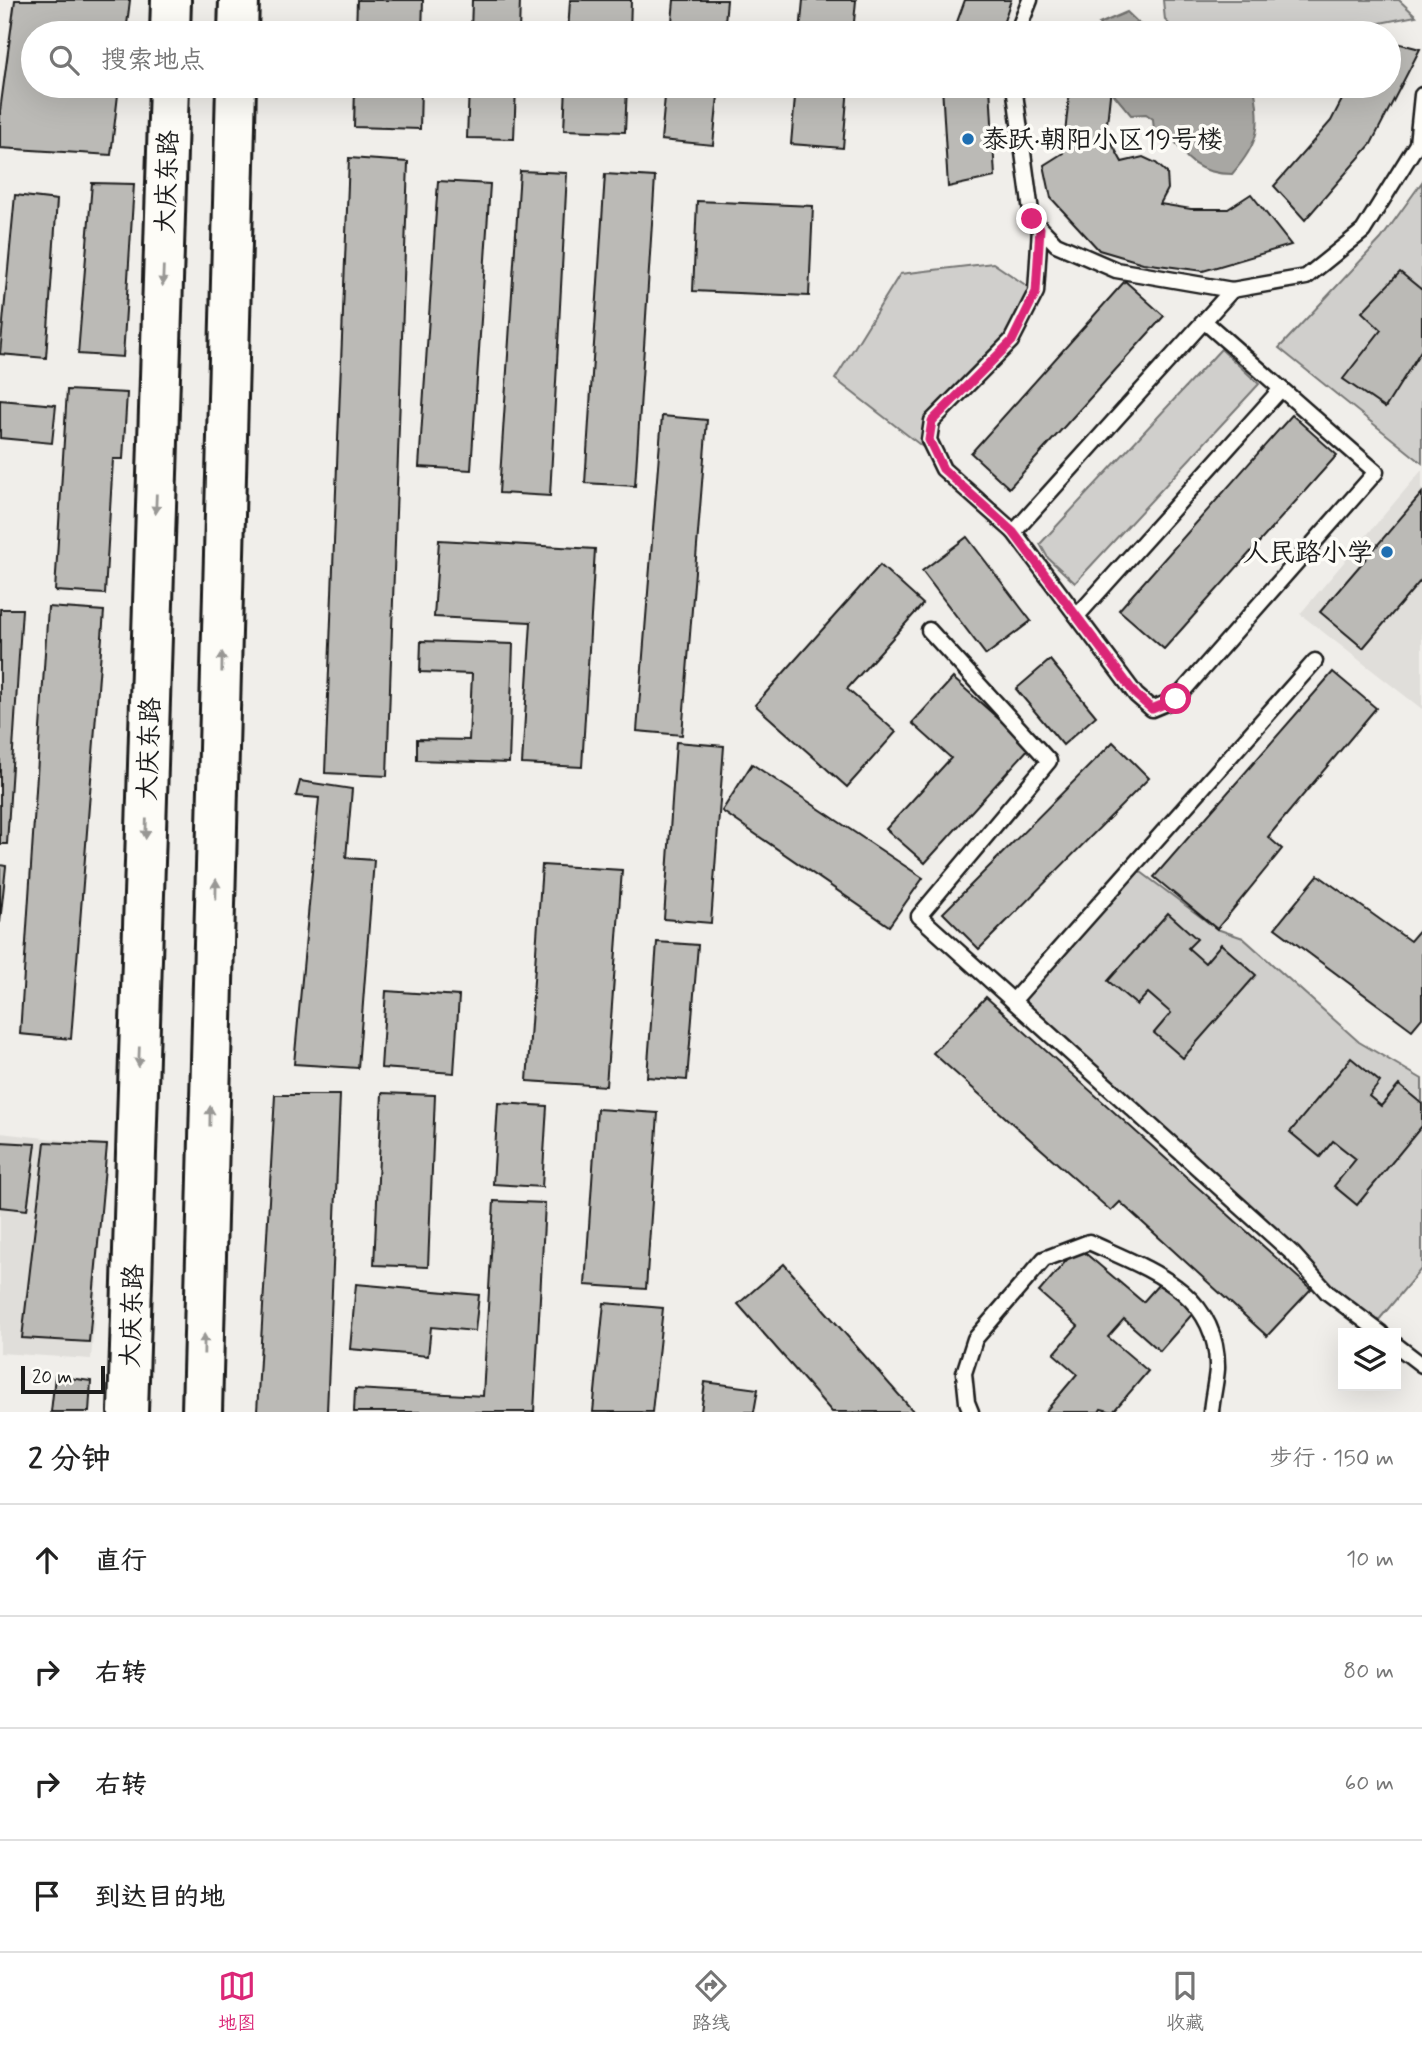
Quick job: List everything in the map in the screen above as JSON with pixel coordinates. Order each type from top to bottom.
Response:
[{"type":"main road","points":[[170,21],[171,0]]},
{"type":"main road","points":[[238,21],[239,0]]},
{"type":"main road","name":"大庆东路","points":[[128,1412],[169,98]]},
{"type":"main road","points":[[202,1412],[236,98]]},
{"type":"lane","points":[[1022,21],[1030,0]]},
{"type":"lane","points":[[1016,98],[1032,219],[1056,244],[1116,270],[1232,290],[1306,277],[1363,232],[1417,144],[1422,95]]},
{"type":"lane","points":[[1040,228],[1036,292],[1012,341],[932,421],[929,440],[943,469],[1013,532],[1136,695],[1152,709],[1176,699],[1376,472],[1204,321]]},
{"type":"lane","points":[[1013,532],[1232,290]]},
{"type":"lane","points":[[1077,616],[1281,389]]},
{"type":"lane","points":[[929,630],[1049,761],[919,916],[1293,1254],[1328,1293],[1374,1328]]},
{"type":"lane","points":[[1013,1001],[1315,661]]},
{"type":"lane","points":[[971,1412],[967,1402],[964,1373],[975,1339],[1044,1259],[1089,1242],[1140,1265],[1186,1292],[1208,1319],[1217,1368],[1211,1412]]},
{"type":"lane","points":[[1401,1349],[1422,1365]]},
{"type":"shaded area","points":[[1163,0],[1399,0],[1416,16],[1390,21],[1165,20]]},
{"type":"shaded area","points":[[1127,12],[1136,21],[1106,21]]},
{"type":"shaded area","points":[[1117,98],[1255,98],[1256,133],[1248,153],[1232,174],[1211,172],[1187,158],[1170,132],[1154,132],[1153,119],[1146,114],[1131,115]]},
{"type":"shaded area","points":[[1422,182],[1422,463],[1279,348],[1381,239]]},
{"type":"shaded area","points":[[993,263],[1036,292],[1011,341],[932,421],[928,451],[835,379],[900,274]]},
{"type":"shaded area","points":[[1221,349],[1259,384],[1075,583],[1048,558],[1040,544]]},
{"type":"shaded area","name":"人民路小学","points":[[1422,470],[1422,709],[1300,614]]},
{"type":"shaded area","points":[[1133,866],[1217,929],[1243,938],[1359,1042],[1422,1079],[1422,1268],[1373,1327],[1013,1001]]},
{"type":"shaded area","points":[[0,1133],[107,1145],[91,1359],[0,1353]]},
{"type":"building","points":[[15,0],[130,0],[127,21],[21,21],[21,98],[118,98],[111,155],[0,148],[0,111]]},
{"type":"building","points":[[357,0],[423,0],[422,21],[356,21]]},
{"type":"building","points":[[472,0],[520,0],[519,21],[471,21]]},
{"type":"building","points":[[570,0],[631,0],[630,21],[569,21]]},
{"type":"building","points":[[674,0],[727,0],[725,21],[672,21]]},
{"type":"building","points":[[803,0],[856,0],[854,21],[801,21]]},
{"type":"building","points":[[965,0],[1011,0],[1004,21],[957,21]]},
{"type":"building","points":[[1401,44],[1420,49],[1401,86]]},
{"type":"building","points":[[355,98],[421,98],[420,129],[354,127]]},
{"type":"building","points":[[469,98],[516,98],[514,139],[467,138]]},
{"type":"building","points":[[565,98],[626,98],[625,132],[564,130]]},
{"type":"building","points":[[665,98],[718,98],[713,145],[661,140]]},
{"type":"building","points":[[795,98],[847,98],[843,148],[791,144]]},
{"type":"building","name":"泰跃·朝阳小区19号楼","points":[[943,98],[991,98],[995,177],[948,187]]},
{"type":"building","points":[[1069,98],[1110,98],[1106,133],[1122,162],[1143,157],[1156,163],[1167,173],[1168,189],[1160,204],[1191,209],[1228,209],[1251,194],[1291,245],[1203,271],[1143,263],[1099,250],[1051,198],[1044,165],[1063,153]]},
{"type":"building","points":[[1343,98],[1395,98],[1371,144],[1305,220],[1274,186],[1331,121]]},
{"type":"building","points":[[349,158],[408,162],[387,776],[325,773]]},
{"type":"building","points":[[520,171],[567,173],[550,496],[499,493]]},
{"type":"building","points":[[605,174],[655,177],[635,486],[585,483]]},
{"type":"building","points":[[438,181],[490,184],[471,470],[419,467]]},
{"type":"building","points":[[92,183],[134,184],[123,357],[78,354]]},
{"type":"building","points":[[15,195],[57,200],[46,358],[0,354]]},
{"type":"building","points":[[697,201],[813,206],[809,296],[693,291]]},
{"type":"building","points":[[1400,272],[1422,290],[1422,349],[1385,408],[1343,379],[1381,330],[1362,312]]},
{"type":"building","points":[[1125,281],[1164,316],[1009,488],[971,453]]},
{"type":"building","points":[[67,390],[127,393],[123,459],[113,459],[105,594],[55,591]]},
{"type":"building","points":[[0,400],[56,405],[52,443],[0,438]]},
{"type":"building","points":[[1292,415],[1337,455],[1164,649],[1119,610]]},
{"type":"building","points":[[662,416],[707,420],[682,735],[637,731]]},
{"type":"building","points":[[1422,493],[1422,579],[1363,648],[1320,612]]},
{"type":"building","points":[[967,537],[1031,621],[986,655],[922,571]]},
{"type":"building","points":[[439,540],[595,549],[582,767],[522,764],[531,622],[434,617]]},
{"type":"building","points":[[880,565],[923,604],[847,689],[896,732],[847,787],[755,705]]},
{"type":"building","points":[[48,607],[104,611],[71,1039],[20,1034]]},
{"type":"building","points":[[0,609],[22,609],[7,844],[0,844]]},
{"type":"building","points":[[421,641],[513,644],[509,763],[417,760],[417,739],[469,740],[472,674],[420,672]]},
{"type":"building","points":[[1050,660],[1096,716],[1063,745],[1016,689]]},
{"type":"building","points":[[1333,672],[1376,708],[1268,837],[1282,849],[1217,929],[1154,877]]},
{"type":"building","points":[[953,678],[1030,747],[925,863],[886,829],[951,758],[912,723]]},
{"type":"building","points":[[676,742],[724,746],[711,923],[664,919]]},
{"type":"building","points":[[1113,742],[1149,778],[979,949],[943,913]]},
{"type":"building","points":[[752,764],[923,878],[889,926],[722,811]]},
{"type":"building","points":[[300,781],[352,789],[346,858],[374,860],[358,1068],[294,1064],[319,798],[296,796]]},
{"type":"building","points":[[0,865],[6,866],[0,923]]},
{"type":"building","points":[[542,865],[622,870],[606,1086],[527,1081]]},
{"type":"building","points":[[1318,875],[1410,941],[1422,927],[1422,1018],[1412,1030],[1275,928]]},
{"type":"building","points":[[1168,913],[1197,939],[1188,948],[1205,963],[1221,944],[1256,975],[1183,1058],[1154,1033],[1171,1013],[1148,993],[1137,1005],[1108,981]]},
{"type":"building","points":[[657,942],[698,945],[687,1080],[647,1077]]},
{"type":"building","points":[[386,991],[459,996],[454,1073],[381,1068]]},
{"type":"building","points":[[986,997],[1311,1289],[1267,1336],[1120,1202],[1111,1211],[933,1053]]},
{"type":"building","points":[[1351,1058],[1380,1082],[1369,1096],[1381,1106],[1399,1085],[1422,1104],[1422,1126],[1357,1205],[1334,1186],[1356,1159],[1333,1141],[1320,1157],[1290,1132]]},
{"type":"building","points":[[382,1093],[435,1095],[428,1267],[374,1265]]},
{"type":"building","points":[[275,1095],[340,1095],[327,1412],[257,1412]]},
{"type":"building","points":[[498,1103],[547,1106],[542,1187],[493,1184]]},
{"type":"building","points":[[597,1109],[658,1113],[646,1289],[585,1285]]},
{"type":"building","points":[[0,1142],[36,1144],[27,1210],[0,1207]]},
{"type":"building","points":[[45,1142],[107,1145],[89,1342],[22,1338]]},
{"type":"building","points":[[494,1201],[545,1203],[534,1412],[354,1412],[355,1389],[483,1396]]},
{"type":"building","points":[[1078,1247],[1143,1302],[1160,1283],[1194,1312],[1160,1351],[1124,1319],[1108,1337],[1148,1371],[1113,1412],[1101,1409],[1099,1412],[1045,1412],[1077,1374],[1054,1354],[1078,1326],[1039,1292]]},
{"type":"building","points":[[784,1264],[914,1412],[832,1412],[738,1304]]},
{"type":"building","points":[[356,1284],[479,1295],[475,1331],[431,1327],[428,1356],[350,1349]]},
{"type":"building","points":[[604,1303],[663,1308],[652,1412],[593,1412]]},
{"type":"building","points":[[55,1376],[91,1381],[89,1412],[51,1412]]},
{"type":"building","points":[[705,1382],[758,1389],[754,1412],[701,1412]]},
{"type":"place","name":"泰跃·朝阳小区19号楼","points":[[968,139]]},
{"type":"place","name":"人民路小学","points":[[1387,552]]},
{"type":"route","points":[[1032,219],[1040,228],[1036,292],[1012,341],[932,421],[929,440],[943,469],[1013,532],[1136,695],[1152,709],[1176,699]]}]
